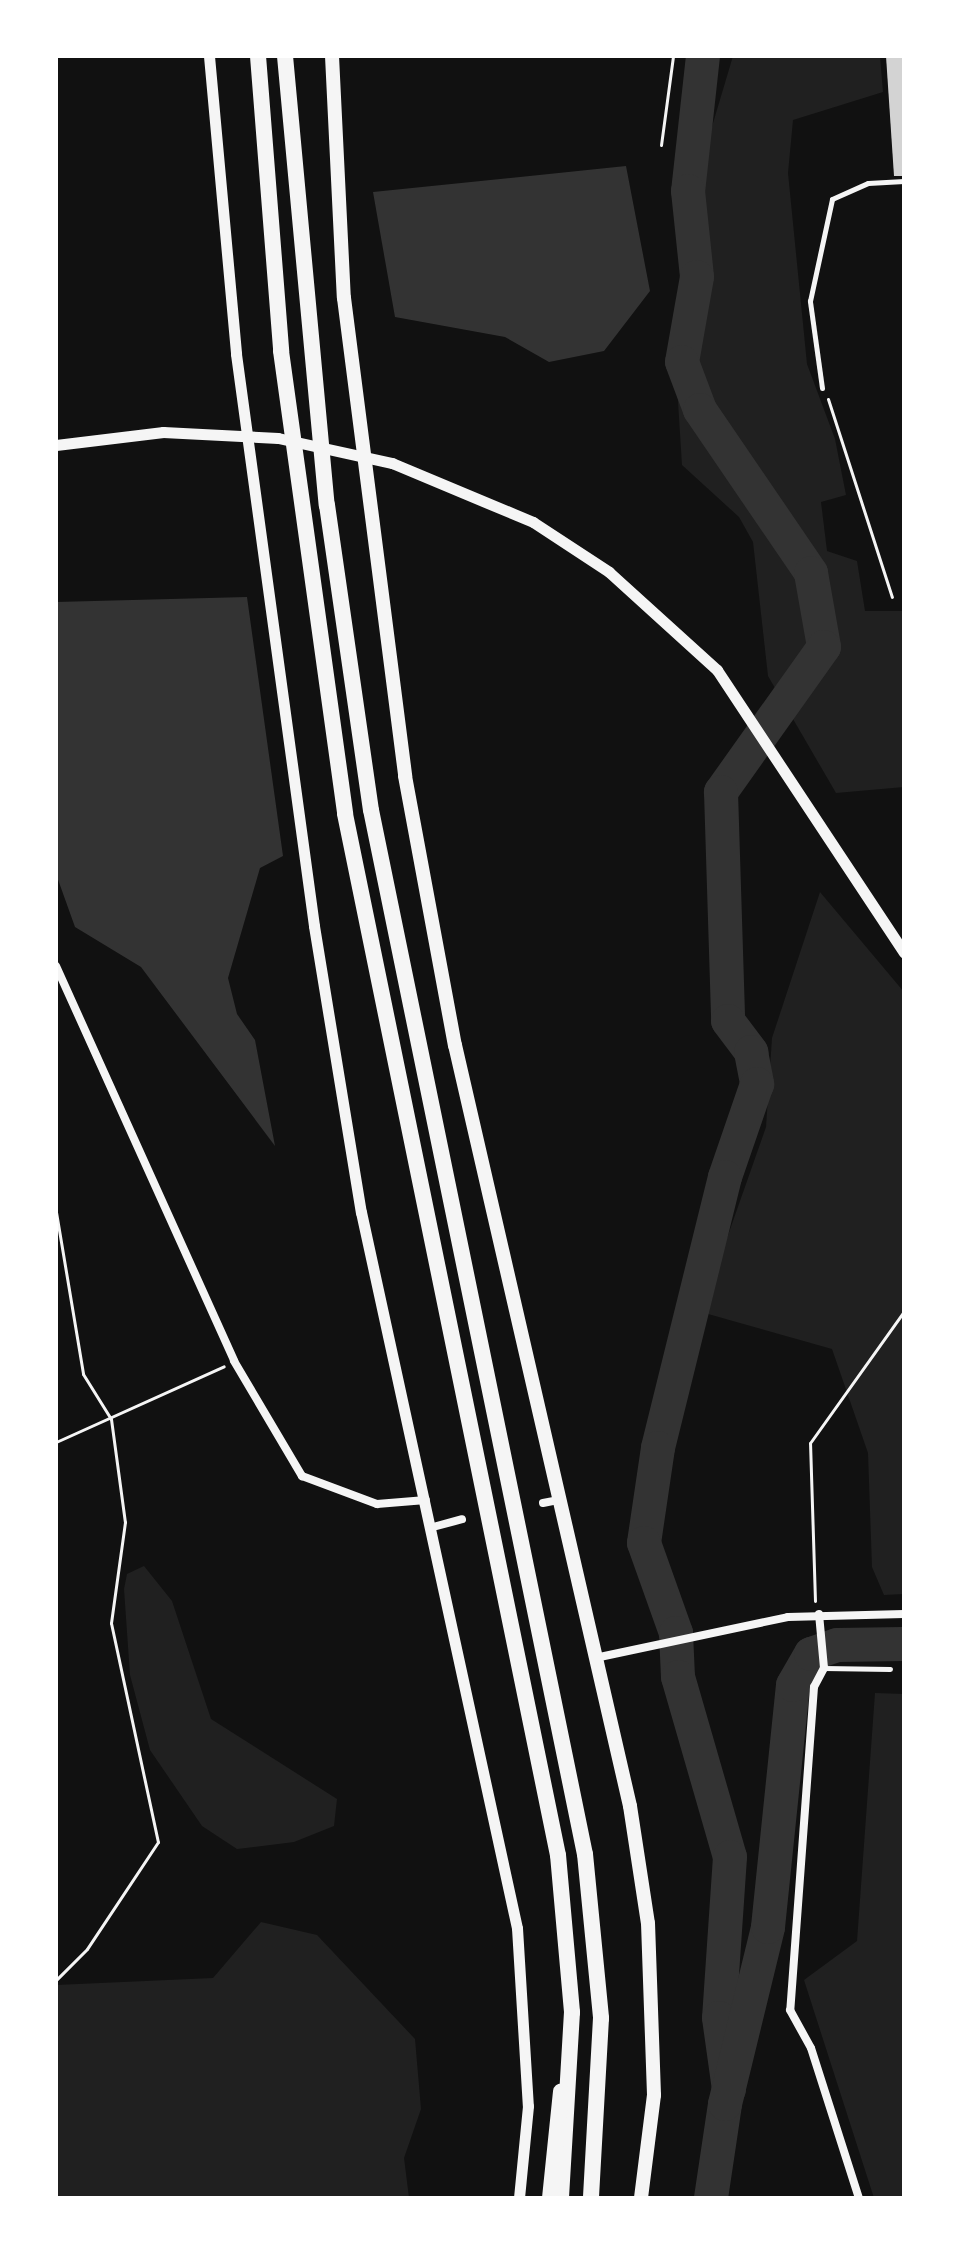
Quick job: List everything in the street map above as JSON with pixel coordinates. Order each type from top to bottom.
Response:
[{"type":"highway","points":[[258,56],[281,351],[345,814],[543,1773],[568,1938],[571,2090],[561,2198]]},
{"type":"highway","points":[[285,56],[323,476],[371,810],[587,1867],[601,2018],[591,2198]]},
{"type":"highway","points":[[550,2198],[568,1938]]},
{"type":"main road","points":[[332,56],[344,298],[405,776],[455,1045],[595,1658],[648,1923],[654,2095],[641,2198]]},
{"type":"street","points":[[209,56],[236,354],[314,926],[361,1212],[433,1527],[517,1928],[528,2106],[519,2198]]},
{"type":"street","points":[[56,445],[163,432],[278,438],[407,468],[533,522],[609,572],[717,670],[904,953]]},
{"type":"street","points":[[56,966],[234,1361],[302,1476],[377,1504],[426,1500]]},
{"type":"street","points":[[543,1503],[558,1500]]},
{"type":"street","points":[[433,1527],[462,1519]]},
{"type":"street","points":[[819,1614],[824,1668],[814,1687],[790,2010],[811,2048],[859,2198]]},
{"type":"street","points":[[595,1658],[819,1614],[904,1614]]},
{"type":"lane","points":[[822,388],[810,301],[832,199],[868,183],[904,181]]},
{"type":"lane","points":[[824,1668],[890,1669]]},
{"type":"path","points":[[661,145],[673,56]]},
{"type":"path","points":[[822,388],[855,465],[892,597]]},
{"type":"path","points":[[56,1212],[83,1374],[111,1419],[125,1522],[111,1623],[158,1842],[87,1949],[56,1980]]},
{"type":"path","points":[[819,1614],[810,1443],[904,1311]]},
{"type":"path","points":[[56,1442],[234,1361]]},
{"type":"shaded area","points":[[733,56],[880,56],[883,92],[793,120],[788,173],[807,364],[835,439],[846,495],[821,502],[827,551],[857,561],[865,611],[904,611],[904,787],[836,793],[768,676],[753,542],[739,517],[682,465],[676,369],[696,288],[694,187]]},
{"type":"shaded area","points":[[626,166],[650,291],[604,351],[549,362],[505,337],[395,317],[373,192]]},
{"type":"shaded area","points":[[247,597],[283,856],[260,868],[228,978],[237,1014],[255,1040],[275,1146],[141,967],[75,927],[56,874],[56,602]]},
{"type":"shaded area","points":[[820,892],[904,992],[904,1594],[884,1595],[872,1567],[868,1453],[832,1349],[701,1312],[766,1127],[772,1038]]},
{"type":"shaded area","points":[[144,1566],[172,1601],[211,1719],[337,1799],[334,1826],[294,1842],[237,1849],[202,1826],[150,1750],[130,1675],[124,1589],[127,1574]]},
{"type":"shaded area","points":[[875,1693],[904,1694],[904,2198],[874,2198],[804,1980],[857,1941]]},
{"type":"shaded area","points":[[261,1922],[317,1935],[415,2039],[421,2109],[404,2158],[409,2198],[56,2198],[56,1985],[213,1978]]},
{"type":"building","points":[[886,56],[904,56],[904,176],[894,176]]},
{"type":"waterway","points":[[703,56],[688,191],[697,277],[682,362],[700,410],[811,573],[824,647],[721,792],[728,1021],[751,1052],[757,1084],[725,1177],[658,1448],[644,1543],[676,1633],[678,1677],[730,1857],[719,2018],[729,2089]]},
{"type":"waterway","points":[[711,2198],[725,2104],[768,1927],[793,1685],[811,1654],[837,1645],[904,1644]]}]
